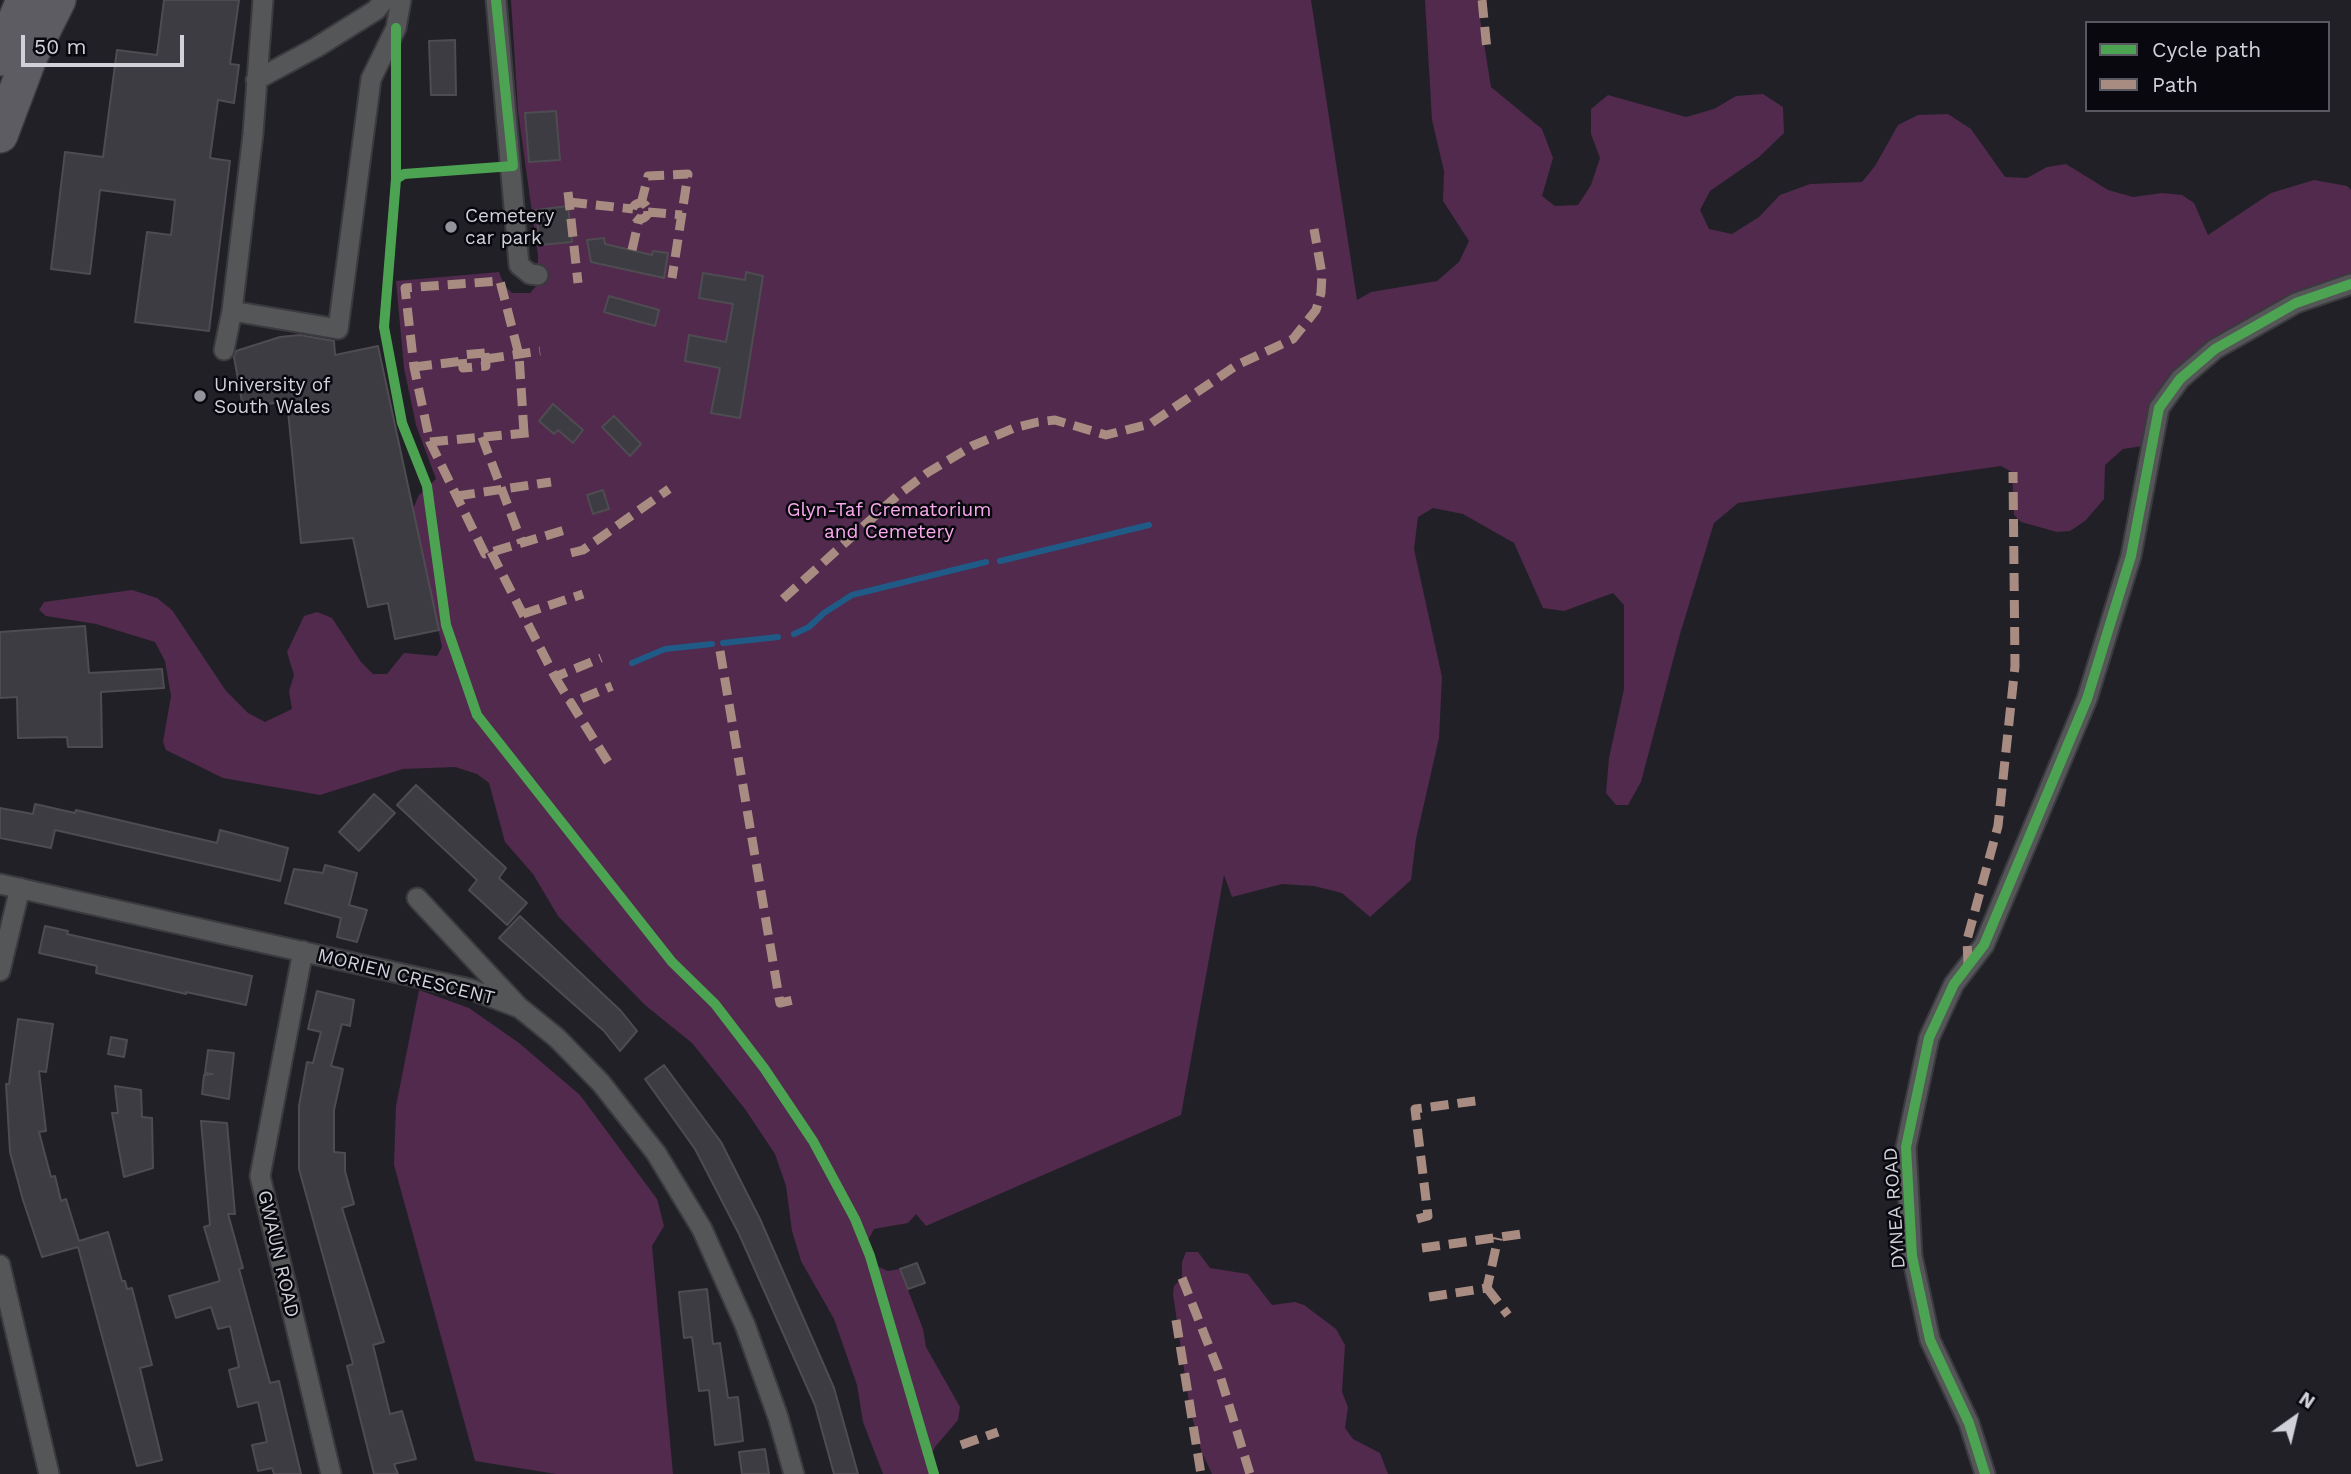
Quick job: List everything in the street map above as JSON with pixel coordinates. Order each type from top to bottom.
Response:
[{"type":"highway","points":[[0,135],[29,58],[58,0]]},
{"type":"highway","points":[[0,58],[22,4]]},
{"type":"street","points":[[224,350],[232,311],[253,134],[262,0]]},
{"type":"street","points":[[256,80],[376,10],[384,0]]},
{"type":"street","points":[[232,311],[338,329],[371,79],[396,28],[401,0]]},
{"type":"street","points":[[496,0],[513,166],[519,265],[530,274],[538,275]]},
{"type":"street","name":"DYNEA ROAD","points":[[1984,1474],[1969,1423],[1930,1340],[1912,1256],[1906,1147],[1929,1038],[1954,984],[1984,945],[2087,699],[2131,556],[2159,408],[2180,379],[2215,349],[2296,303],[2351,284]]},
{"type":"street","name":"MORIEN CRESCENT","points":[[0,884],[470,989],[520,1008],[557,1038],[601,1083],[656,1153],[702,1229],[745,1325],[778,1417],[794,1474]]},
{"type":"street","points":[[0,971],[20,888]]},
{"type":"street","points":[[417,898],[520,1008]]},
{"type":"street","name":"GWAUN ROAD","points":[[303,951],[260,1176],[331,1474]]},
{"type":"street","points":[[0,1265],[49,1474]]},
{"type":"green space","name":"Glyn-Taf Crematorium and Cemetery","points":[[511,0],[1311,0],[1357,300],[1371,292],[1437,281],[1459,262],[1469,241],[1443,201],[1444,171],[1432,120],[1425,0],[1477,0],[1491,87],[1542,129],[1553,158],[1542,196],[1555,206],[1578,205],[1591,185],[1600,158],[1591,134],[1591,109],[1608,95],[1686,117],[1714,109],[1736,96],[1763,94],[1783,107],[1784,133],[1759,157],[1710,191],[1700,210],[1709,229],[1732,234],[1759,217],[1780,195],[1810,184],[1862,182],[1875,166],[1898,125],[1918,115],[1948,114],[1971,129],[2005,177],[2027,178],[2047,167],[2066,164],[2108,190],[2133,197],[2162,193],[2182,195],[2194,203],[2208,235],[2271,193],[2314,180],[2347,186],[2351,190],[2351,284],[2296,303],[2180,379],[2150,445],[2123,449],[2105,465],[2104,499],[2085,521],[2070,531],[2057,532],[2021,522],[2014,515],[2012,472],[2001,466],[1738,503],[1714,523],[1680,634],[1641,782],[1628,805],[1616,805],[1606,793],[1609,758],[1624,689],[1624,605],[1613,593],[1564,611],[1543,608],[1514,543],[1463,514],[1433,508],[1418,517],[1414,549],[1442,677],[1439,738],[1416,839],[1411,880],[1370,917],[1342,893],[1314,886],[1282,884],[1232,897],[1224,875],[1181,1115],[926,1226],[916,1214],[908,1223],[874,1229],[866,1244],[872,1264],[888,1271],[900,1269],[923,1329],[926,1347],[960,1407],[958,1420],[935,1447],[928,1462],[929,1474],[883,1474],[863,1422],[857,1385],[834,1319],[801,1261],[792,1231],[786,1186],[775,1154],[745,1109],[692,1043],[645,1005],[558,916],[533,874],[505,842],[489,783],[477,774],[455,767],[403,769],[320,795],[223,778],[166,750],[163,742],[171,696],[165,661],[155,642],[96,624],[46,616],[39,610],[44,602],[132,590],[157,598],[172,610],[226,691],[248,713],[265,722],[292,709],[289,691],[294,675],[287,652],[304,616],[317,612],[332,618],[361,662],[373,674],[387,674],[404,653],[437,656],[442,647],[413,509],[419,495],[436,479],[416,425],[404,368],[396,281],[499,272],[504,285],[512,293],[530,293],[537,285],[538,256],[518,111]]},
{"type":"green space","points":[[419,990],[469,1008],[519,1043],[580,1095],[657,1199],[664,1226],[652,1246],[673,1474],[556,1474],[475,1461],[394,1165],[396,1106]]},
{"type":"green space","points":[[1186,1252],[1198,1252],[1210,1268],[1248,1274],[1272,1305],[1295,1302],[1304,1305],[1336,1329],[1345,1345],[1342,1392],[1348,1407],[1345,1428],[1353,1439],[1380,1453],[1388,1474],[1212,1474],[1202,1453],[1190,1410],[1173,1294],[1174,1286],[1182,1278],[1182,1262]]},
{"type":"building","points":[[164,0],[239,0],[230,64],[239,65],[234,103],[218,100],[210,158],[230,161],[209,331],[135,322],[147,232],[171,235],[175,200],[100,190],[90,274],[51,269],[65,152],[103,157],[117,50],[157,55]]},
{"type":"building","points":[[455,40],[456,95],[431,95],[429,41]]},
{"type":"building","points":[[556,111],[560,160],[529,162],[525,113]]},
{"type":"building","points":[[568,206],[572,242],[540,245],[536,210]]},
{"type":"building","points":[[604,238],[605,244],[652,255],[653,251],[668,253],[664,278],[591,262],[587,240]]},
{"type":"building","points":[[746,272],[763,276],[740,418],[711,413],[720,368],[685,361],[689,335],[726,342],[733,304],[699,298],[703,273],[745,280]]},
{"type":"building","points":[[609,296],[659,310],[655,326],[604,312]]},
{"type":"building","points":[[300,335],[334,341],[335,355],[378,346],[439,630],[395,639],[388,603],[368,607],[353,538],[301,543],[287,401],[243,408],[234,357],[236,351],[280,337]]},
{"type":"building","points":[[553,404],[583,430],[573,443],[558,430],[554,434],[539,421]]},
{"type":"building","points":[[614,416],[641,444],[630,456],[602,427]]},
{"type":"building","points":[[603,490],[609,509],[593,514],[587,495]]},
{"type":"building","points":[[85,626],[89,673],[162,669],[164,688],[101,692],[102,747],[68,747],[67,737],[18,738],[17,697],[0,698],[0,632]]},
{"type":"building","points":[[416,785],[506,868],[499,878],[527,903],[507,925],[469,890],[477,880],[397,805]]},
{"type":"building","points":[[374,794],[395,813],[359,851],[339,832]]},
{"type":"building","points":[[35,804],[75,813],[76,810],[217,843],[220,830],[288,848],[280,881],[55,830],[51,848],[0,838],[0,808],[33,814]]},
{"type":"building","points":[[325,865],[357,873],[349,905],[367,910],[357,942],[337,937],[341,918],[285,903],[294,869],[323,873]]},
{"type":"building","points":[[520,916],[621,1011],[637,1031],[620,1051],[604,1031],[499,938]]},
{"type":"building","points":[[45,926],[68,931],[67,934],[252,976],[246,1005],[96,973],[97,966],[39,953]]},
{"type":"building","points":[[317,991],[354,1000],[350,1026],[342,1024],[331,1066],[343,1069],[334,1110],[334,1152],[345,1153],[345,1171],[354,1204],[342,1208],[384,1342],[373,1345],[390,1414],[402,1411],[416,1459],[394,1464],[398,1474],[374,1474],[347,1366],[353,1364],[299,1169],[299,1106],[307,1062],[313,1063],[321,1032],[308,1029]]},
{"type":"building","points":[[18,1019],[53,1024],[46,1072],[39,1071],[46,1131],[39,1132],[51,1177],[55,1176],[61,1201],[66,1199],[79,1241],[108,1232],[122,1281],[125,1281],[127,1289],[132,1288],[152,1365],[140,1368],[162,1460],[137,1466],[78,1247],[42,1257],[23,1200],[10,1152],[6,1084],[9,1084]]},
{"type":"building","points":[[111,1037],[127,1040],[124,1057],[108,1054]]},
{"type":"building","points":[[208,1050],[234,1053],[229,1099],[202,1094],[204,1075],[213,1074],[205,1073]]},
{"type":"building","points":[[664,1065],[721,1142],[760,1219],[834,1388],[858,1474],[834,1474],[815,1405],[739,1234],[695,1149],[645,1079]]},
{"type":"building","points":[[115,1086],[141,1090],[142,1117],[152,1118],[153,1168],[124,1177],[112,1113],[118,1113]]},
{"type":"building","points":[[201,1121],[227,1123],[235,1214],[228,1214],[243,1268],[239,1269],[270,1383],[279,1381],[301,1474],[274,1474],[272,1468],[258,1471],[252,1445],[267,1442],[258,1402],[238,1407],[229,1370],[239,1367],[230,1326],[218,1329],[211,1307],[176,1318],[169,1296],[220,1281],[204,1227],[210,1225]]},
{"type":"building","points":[[917,1263],[925,1283],[908,1289],[900,1269]]},
{"type":"building","points":[[707,1289],[713,1344],[720,1343],[728,1398],[738,1397],[743,1441],[715,1445],[709,1390],[699,1391],[692,1337],[684,1338],[679,1292]]},
{"type":"building","points":[[765,1449],[769,1474],[742,1474],[739,1452]]},
{"type":"waterway","points":[[1000,561],[1149,525]]},
{"type":"waterway","points":[[794,634],[809,627],[824,613],[852,595],[986,562]]},
{"type":"waterway","points":[[723,643],[778,637]]},
{"type":"waterway","points":[[632,663],[665,649],[712,644]]},
{"type":"marked path","points":[[1482,0],[1487,50]]},
{"type":"marked path","points":[[641,204],[648,176],[688,174],[672,278]]},
{"type":"marked path","points":[[568,192],[578,283]]},
{"type":"marked path","points":[[569,202],[633,209]]},
{"type":"marked path","points":[[640,203],[648,211],[640,219],[632,211],[640,203]]},
{"type":"marked path","points":[[648,212],[682,215]]},
{"type":"marked path","points":[[632,250],[639,219]]},
{"type":"marked path","points":[[783,599],[898,495],[927,473],[972,446],[1014,428],[1038,422],[1055,420],[1106,435],[1150,424],[1237,365],[1293,339],[1316,310],[1321,293],[1322,274],[1314,229]]},
{"type":"marked path","points":[[524,433],[519,355],[500,281],[405,288],[414,367],[430,442],[485,554],[565,530]]},
{"type":"marked path","points":[[486,359],[540,351]]},
{"type":"marked path","points":[[485,353],[486,366],[463,368],[462,355],[485,353]]},
{"type":"marked path","points":[[414,367],[463,361]]},
{"type":"marked path","points":[[430,442],[537,432]]},
{"type":"marked path","points":[[482,437],[522,543]]},
{"type":"marked path","points":[[1968,964],[1967,940],[1998,826],[2015,666],[2013,472]]},
{"type":"marked path","points":[[457,496],[551,482]]},
{"type":"marked path","points":[[571,553],[583,550],[669,489]]},
{"type":"marked path","points":[[491,552],[555,677],[601,658]]},
{"type":"marked path","points":[[523,614],[583,594]]},
{"type":"marked path","points":[[720,651],[780,1003],[798,999]]},
{"type":"marked path","points":[[555,677],[571,703]]},
{"type":"marked path","points":[[608,762],[571,703],[612,686]]},
{"type":"marked path","points":[[1417,1219],[1428,1216],[1415,1109],[1483,1100]]},
{"type":"marked path","points":[[1422,1248],[1522,1234]]},
{"type":"marked path","points":[[1429,1297],[1487,1288],[1498,1238]]},
{"type":"marked path","points":[[1182,1278],[1218,1369],[1250,1474]]},
{"type":"marked path","points":[[1487,1288],[1508,1315]]},
{"type":"marked path","points":[[1176,1320],[1201,1474]]},
{"type":"marked path","points":[[961,1445],[998,1432]]},
{"type":"cycle path","points":[[496,0],[513,166],[404,174],[396,179],[384,327],[402,423],[427,486],[446,625],[477,715],[672,962],[715,1004],[764,1068],[813,1141],[855,1219],[870,1256],[934,1474]]},
{"type":"cycle path","points":[[396,28],[396,179]]},
{"type":"cycle path","points":[[1985,1474],[1969,1423],[1930,1340],[1912,1256],[1906,1147],[1929,1038],[1954,984],[1984,945],[2087,699],[2131,556],[2159,408],[2180,379],[2215,349],[2296,303],[2351,284]]},
{"type":"place","name":"Cemetery car park","points":[[451,227]]},
{"type":"place","name":"University of South Wales","points":[[200,396]]}]
